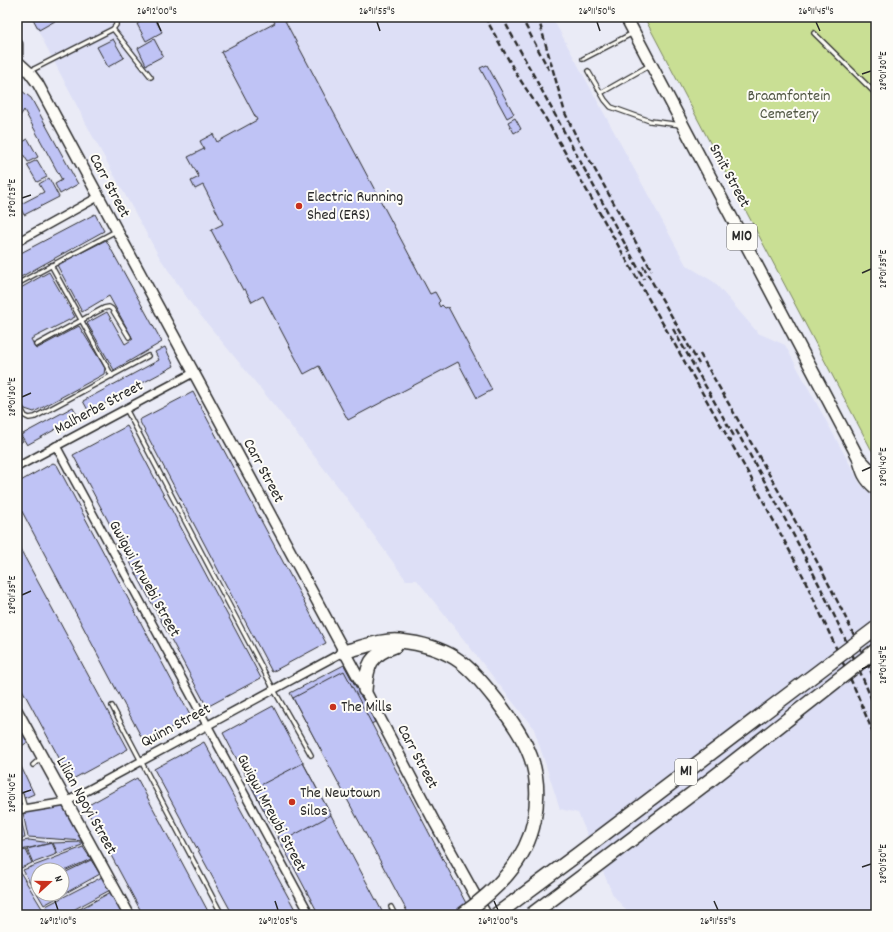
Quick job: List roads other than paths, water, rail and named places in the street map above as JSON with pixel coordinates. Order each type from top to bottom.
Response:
[{"type":"highway","name":"M1","points":[[496,915],[876,628]]},
{"type":"highway","points":[[343,652],[398,640],[432,648],[454,658],[474,674],[490,692],[515,726],[530,752],[534,768],[537,796],[532,832],[527,845],[508,875],[490,893],[462,915]]},
{"type":"highway","points":[[365,690],[366,674],[373,658],[382,650],[406,642]]},
{"type":"highway","name":"M1","points":[[531,915],[709,781],[876,650]]},
{"type":"main road","name":"Smit Street","points":[[626,17],[858,458],[863,475],[867,482],[876,490]]},
{"type":"main road","name":"Smit Street","points":[[858,458],[876,476]]},
{"type":"street","name":"Carr Street","points":[[17,44],[17,62],[29,72],[38,84],[95,199],[116,230],[484,912]]},
{"type":"street","points":[[17,242],[95,199]]},
{"type":"street","name":"Malherbe Street","points":[[17,467],[193,373]]},
{"type":"street","name":"Gwigwi Mrwebi Street","points":[[56,446],[208,725]]},
{"type":"street","name":"Quinn Street","points":[[17,810],[66,802],[343,652]]},
{"type":"street","name":"Lilian Ngoyi Street","points":[[17,711],[129,915]]},
{"type":"street","name":"Gwigwi Mrewbi Street","points":[[208,725],[310,915]]},
{"type":"street","points":[[471,915],[484,912]]},
{"type":"lane","points":[[29,72],[113,29],[116,26],[116,20],[114,17]]},
{"type":"lane","points":[[113,29],[151,77]]},
{"type":"lane","points":[[583,58],[634,33]]},
{"type":"lane","points":[[814,33],[876,94]]},
{"type":"lane","points":[[601,93],[652,65]]},
{"type":"lane","points":[[588,71],[611,107],[650,121],[684,126]]},
{"type":"lane","points":[[17,284],[116,230]]},
{"type":"lane","points":[[51,265],[112,376]]},
{"type":"lane","points":[[36,345],[104,308],[112,309],[128,337]]},
{"type":"lane","points":[[17,402],[25,416],[29,418],[35,417],[148,356]]},
{"type":"lane","points":[[126,409],[274,690],[311,755]]},
{"type":"lane","points":[[112,706],[222,915]]},
{"type":"lane","points":[[33,765],[42,758]]},
{"type":"lane","points":[[21,795],[25,809]]},
{"type":"lane","points":[[391,907],[396,915]]},
{"type":"railway","points":[[485,17],[517,75],[546,119],[751,478],[803,576],[855,689],[876,740]]},
{"type":"railway","points":[[502,17],[644,279]]},
{"type":"railway","points":[[521,17],[549,70]]},
{"type":"railway","points":[[538,17],[565,113],[576,136],[652,271]]},
{"type":"railway","points":[[643,266],[699,364]]},
{"type":"railway","points":[[673,329],[735,438]]},
{"type":"railway","points":[[700,354],[815,557],[857,641],[876,683]]},
{"type":"railway","points":[[736,430],[774,498],[828,603],[876,710]]},
{"type":"place","name":"Electric Running Shed (ERS)","points":[[299,206]]},
{"type":"place","name":"The Mills","points":[[333,707]]},
{"type":"place","name":"The Newtown Silos","points":[[292,802]]},
{"type":"park label","name":"Braamfontein Cemetery","points":[[789,105]]}]
